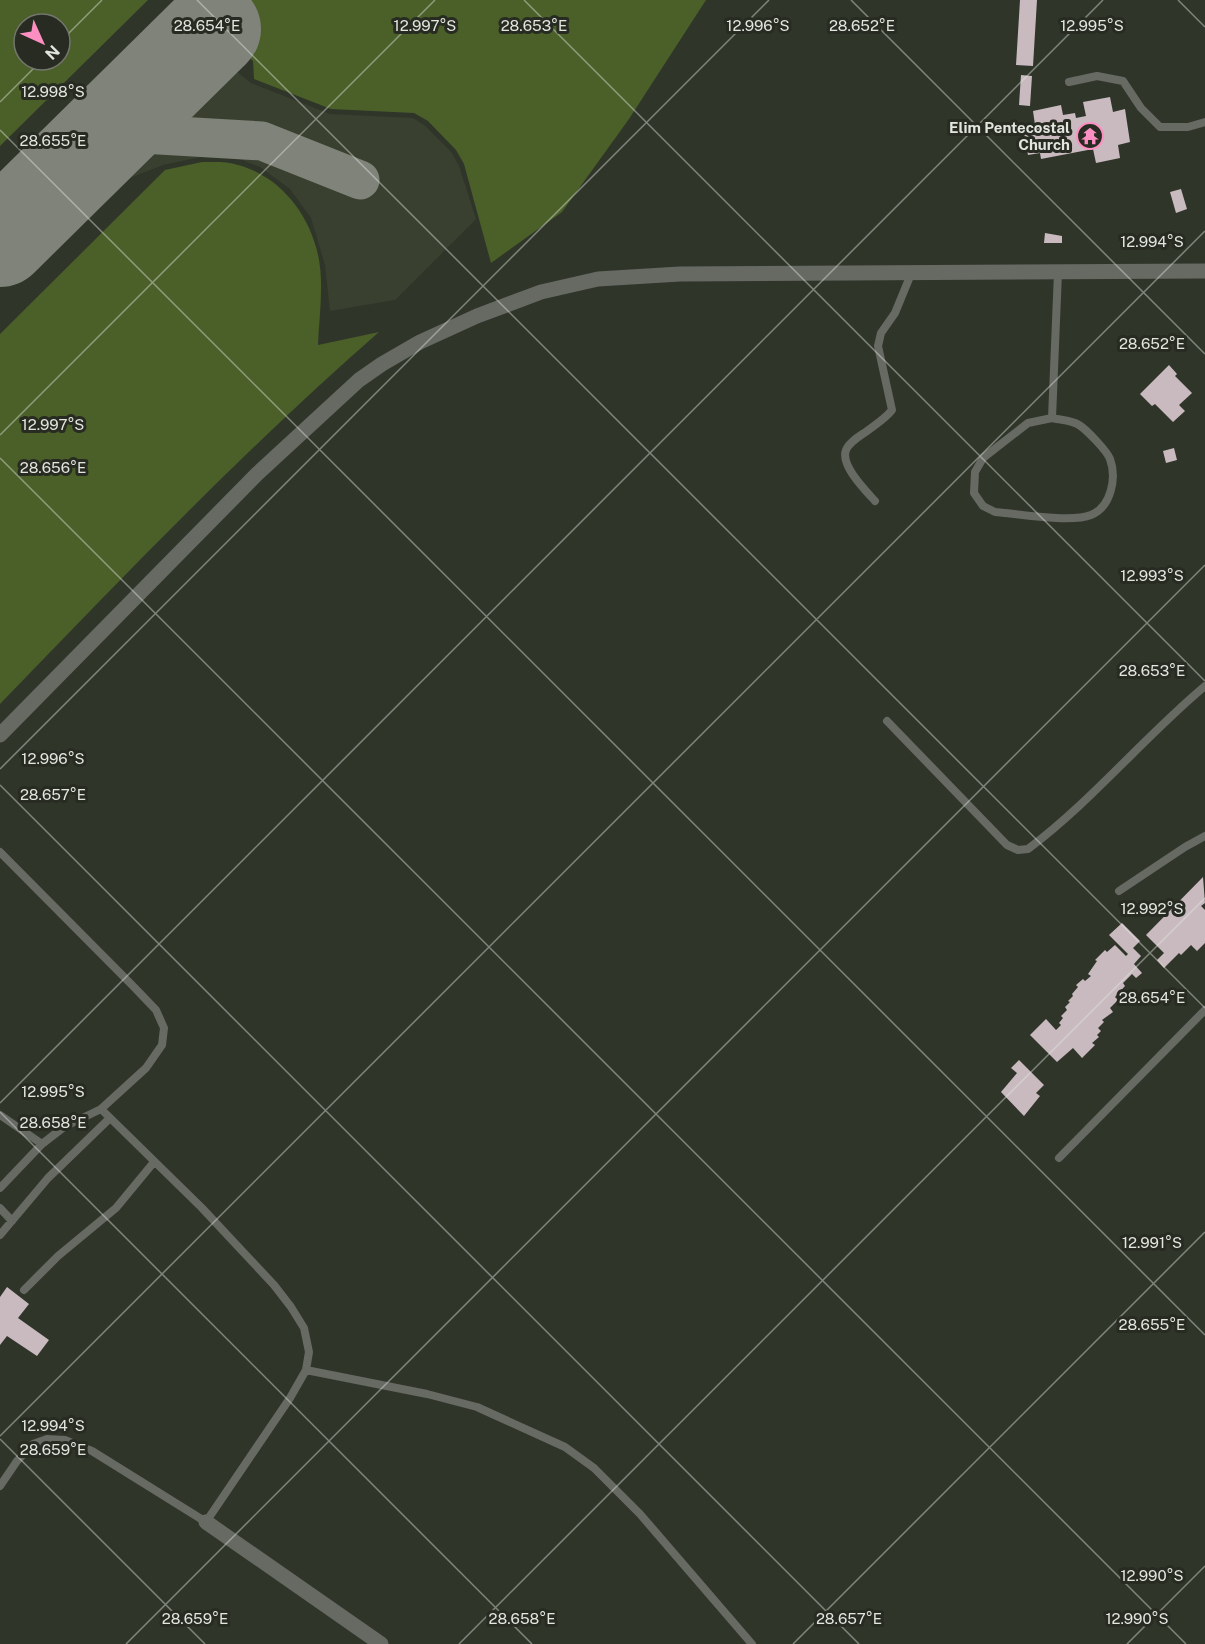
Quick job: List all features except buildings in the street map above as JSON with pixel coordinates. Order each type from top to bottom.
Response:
[{"type":"street","points":[[0,735],[257,474],[359,380],[420,342],[477,316],[541,292],[598,279],[680,274],[1205,271]]},
{"type":"street","points":[[206,1522],[381,1644]]},
{"type":"lane","points":[[1069,82],[1097,76],[1122,81],[1141,108],[1160,128],[1188,127],[1205,122]]},
{"type":"lane","points":[[1053,418],[1058,272]]},
{"type":"lane","points":[[875,501],[848,467],[845,459],[846,449],[855,439],[886,417],[892,410],[878,346],[881,333],[899,305],[911,274]]},
{"type":"lane","points":[[1053,418],[1078,424],[1110,459],[1112,477],[1110,498],[1101,509],[1093,514],[1078,518],[995,512],[984,506],[974,493],[975,472],[983,458],[1028,423],[1053,418]]},
{"type":"lane","points":[[887,721],[1007,845],[1018,850],[1028,849],[1096,791],[1205,686]]},
{"type":"lane","points":[[1119,891],[1205,836]]},
{"type":"lane","points":[[0,852],[132,985],[156,1011],[164,1028],[162,1045],[146,1068],[101,1109],[64,1127],[42,1144],[0,1188]]},
{"type":"lane","points":[[1059,1158],[1205,1010]]},
{"type":"lane","points":[[0,1486],[17,1461],[33,1444],[47,1439],[65,1440],[92,1451],[206,1522],[290,1398],[306,1370],[309,1352],[304,1328],[274,1285],[202,1208],[101,1109]]},
{"type":"lane","points":[[0,1115],[42,1144]]},
{"type":"lane","points":[[0,1235],[48,1178],[109,1119]]},
{"type":"lane","points":[[24,1290],[58,1256],[116,1208],[154,1162]]},
{"type":"lane","points":[[0,1208],[12,1221]]},
{"type":"lane","points":[[306,1370],[428,1394],[477,1407],[565,1447],[594,1468],[640,1514],[752,1644]]},
{"type":"shaded area","points":[[237,72],[251,83],[330,114],[413,118],[424,125],[452,153],[459,166],[476,219],[395,300],[330,311],[325,265],[311,218],[290,189],[260,167],[240,159],[201,157],[163,165],[130,178]]},
{"type":"green space","points":[[0,0],[148,0],[0,146]]},
{"type":"green space","points":[[191,0],[706,0],[629,119],[562,212],[491,263],[464,164],[456,150],[428,121],[414,113],[331,109],[254,79],[253,61]]},
{"type":"green space","points":[[202,162],[229,163],[255,171],[283,191],[304,218],[312,234],[320,267],[318,345],[379,332],[329,376],[233,468],[0,704],[0,334],[165,170]]},
{"type":"taxiway","points":[[108,132],[262,141],[360,180]]},
{"type":"runway","points":[[0,239],[213,29]]},
{"type":"place","name":"Elim Pentecostal Church","points":[[1090,136]]}]
